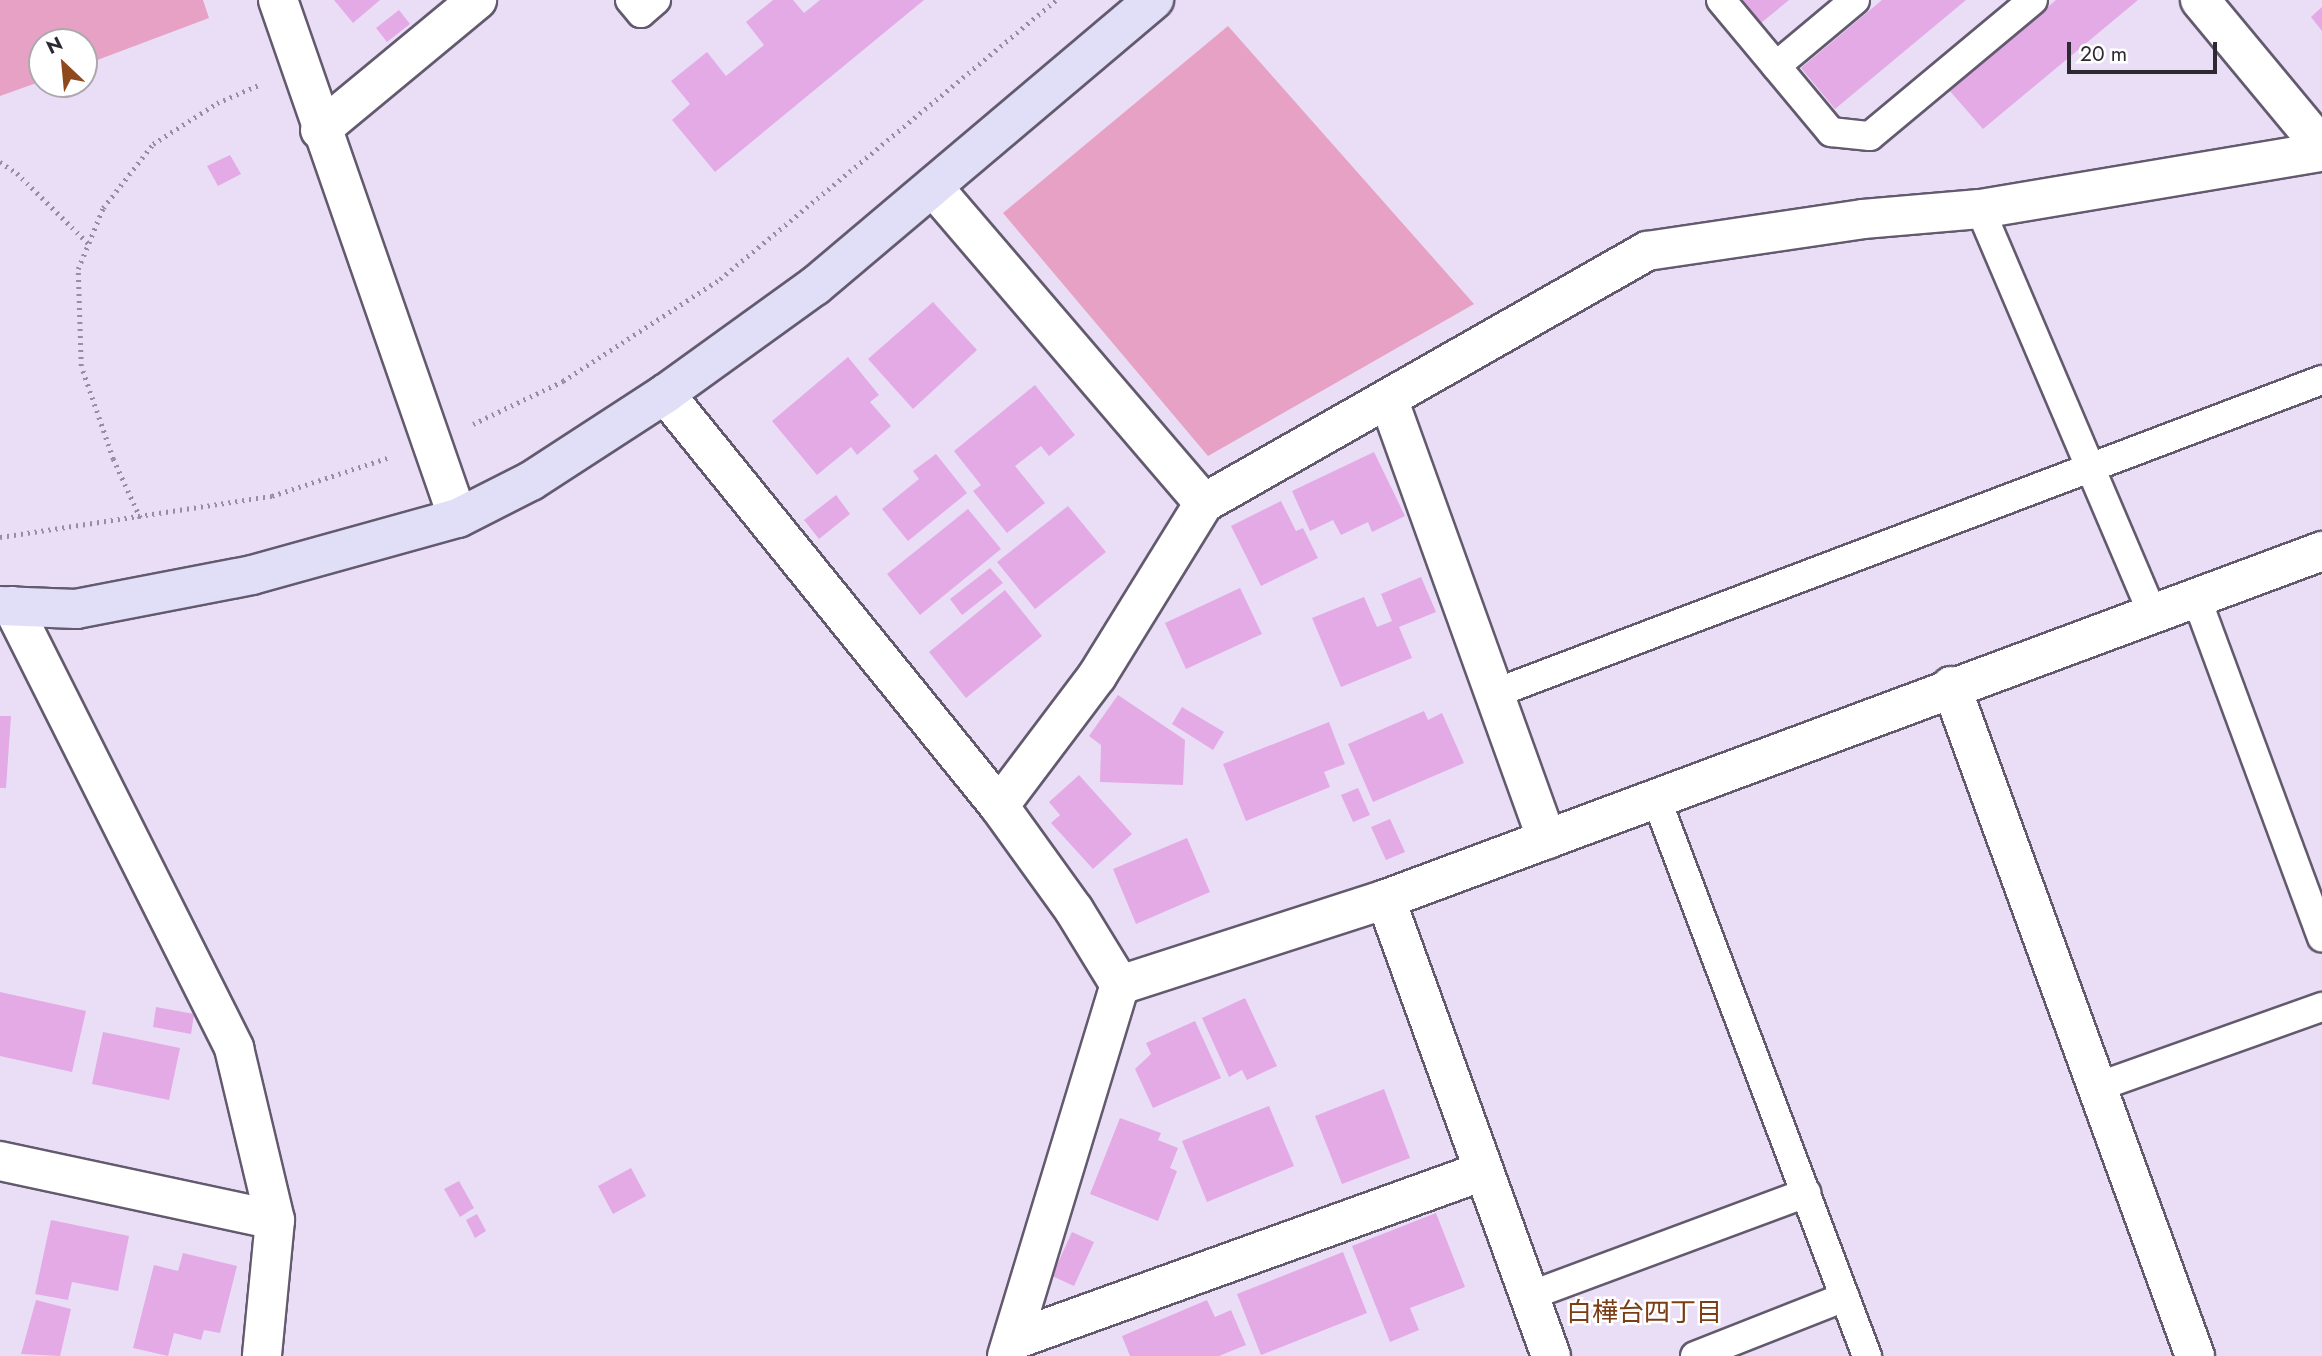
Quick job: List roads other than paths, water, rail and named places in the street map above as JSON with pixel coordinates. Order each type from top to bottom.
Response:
[{"type":"street","points":[[278,0],[320,130],[458,518]]},
{"type":"street","points":[[320,130],[477,0]]},
{"type":"street","points":[[262,1356],[275,1220],[234,1048],[6,606],[76,609],[253,575],[458,518],[531,481],[666,394],[815,286],[1154,0]]},
{"type":"street","points":[[999,806],[1097,676],[1204,503],[1389,401],[1647,251],[1863,219],[1980,209],[2322,150],[2200,0]]},
{"type":"street","points":[[933,187],[1204,503]]},
{"type":"street","points":[[666,394],[999,806],[1074,910],[1120,985],[1011,1348]]},
{"type":"street","points":[[1389,401],[1547,839]]},
{"type":"street","points":[[1120,985],[1386,899],[1951,686],[2322,551]]},
{"type":"street","points":[[1951,686],[2195,1356]]},
{"type":"street","points":[[1386,899],[1551,1356]]},
{"type":"street","points":[[0,1161],[275,1220]]},
{"type":"street","points":[[1011,1348],[1483,1171]]},
{"type":"lane","points":[[630,0],[641,13],[656,0]]},
{"type":"lane","points":[[1721,0],[1831,132],[1870,136],[2033,0]]},
{"type":"lane","points":[[1776,66],[1855,0]]},
{"type":"lane","points":[[1980,209],[2152,613]]},
{"type":"lane","points":[[1493,694],[2091,471],[2322,380]]},
{"type":"lane","points":[[2196,597],[2322,937]]},
{"type":"lane","points":[[1656,798],[1867,1356]]},
{"type":"lane","points":[[2097,1087],[2322,1007]]},
{"type":"lane","points":[[1529,1296],[1806,1194]]},
{"type":"lane","points":[[1695,1356],[1845,1297]]},
{"type":"district","name":"白樺台四丁目","points":[[1644,1313]]}]
